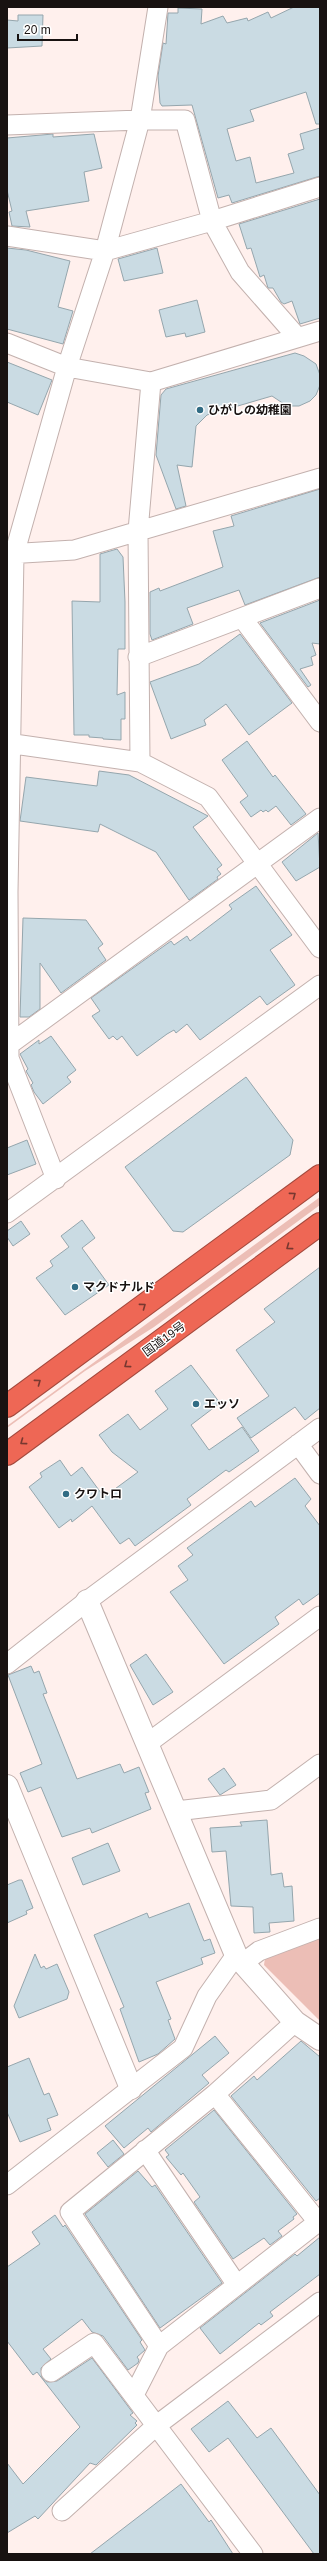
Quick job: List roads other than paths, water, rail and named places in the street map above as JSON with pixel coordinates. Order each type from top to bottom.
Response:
[{"type":"highway","points":[[7,1406],[320,1176]]},
{"type":"highway","name":"国道19号","points":[[7,1454],[320,1224]]},
{"type":"street","points":[[56,1179],[9,1058],[7,892],[10,554],[67,366],[105,251],[140,120],[158,7]]},
{"type":"street","points":[[7,125],[140,120],[185,120],[212,221],[240,272],[297,337]]},
{"type":"street","points":[[7,236],[105,251],[212,221],[320,187]]},
{"type":"street","points":[[7,342],[67,366],[151,382],[320,331]]},
{"type":"street","points":[[140,762],[138,532],[151,382]]},
{"type":"street","points":[[10,554],[74,550],[320,478]]},
{"type":"street","points":[[138,657],[243,619],[320,588]]},
{"type":"street","points":[[243,619],[320,722]]},
{"type":"street","points":[[9,743],[140,762],[208,797],[320,948]]},
{"type":"street","points":[[10,1044],[320,818]]},
{"type":"street","points":[[7,1213],[56,1179],[320,985]]},
{"type":"street","points":[[7,1664],[87,1601],[320,1428]]},
{"type":"street","points":[[298,1444],[320,1474]]},
{"type":"street","points":[[87,1601],[240,1959],[295,2022],[320,2039]]},
{"type":"street","points":[[148,1743],[320,1616]]},
{"type":"street","points":[[176,1811],[271,1800],[320,1764]]},
{"type":"street","points":[[7,1786],[130,2088]]},
{"type":"street","points":[[8,2182],[183,2048],[207,1996],[240,1959],[320,1928]]},
{"type":"street","points":[[160,2346],[70,2212],[215,2094],[295,2022]]},
{"type":"street","points":[[134,2395],[160,2346],[318,2222],[215,2094]]},
{"type":"street","points":[[145,2150],[237,2285]]},
{"type":"street","points":[[62,2512],[157,2425],[320,2302]]},
{"type":"street","points":[[51,2372],[94,2343],[253,2554]]},
{"type":"place","name":"ひがしの幼稚園","points":[[200,410]]},
{"type":"place","name":"マクドナルド","points":[[75,1287]]},
{"type":"place","name":"エッソ","points":[[196,1404]]},
{"type":"place","name":"クワトロ","points":[[66,1494]]}]
